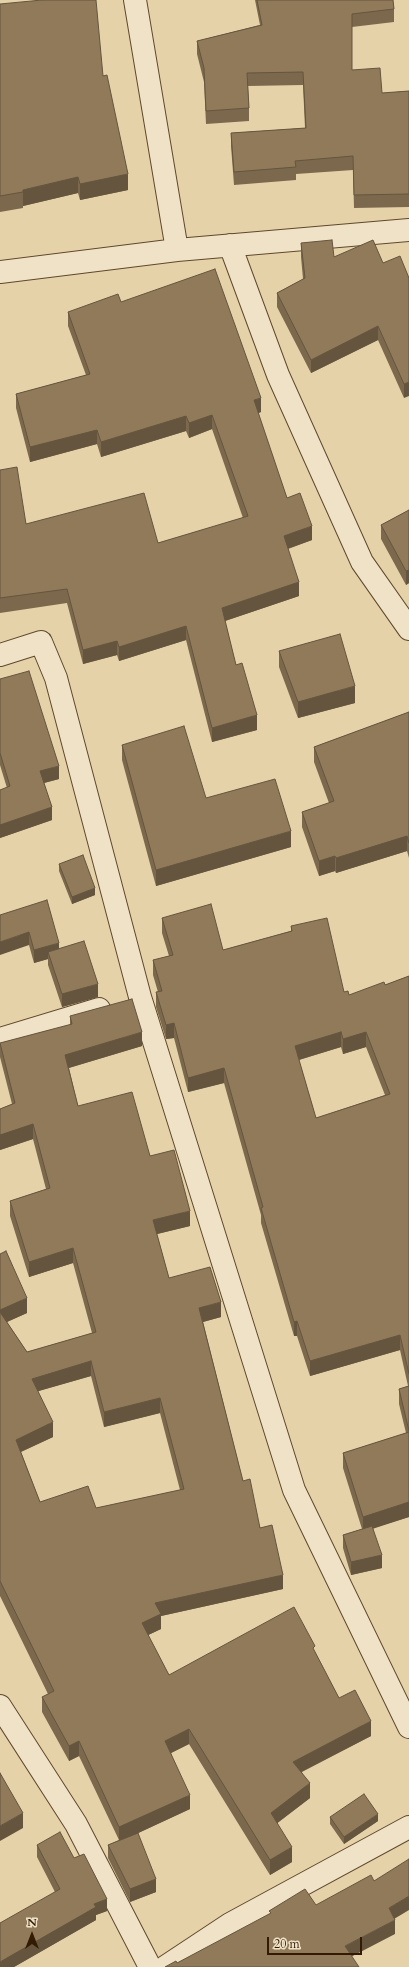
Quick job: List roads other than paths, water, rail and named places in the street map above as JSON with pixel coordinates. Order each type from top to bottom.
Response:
[{"type":"street","points":[[135,0],[176,250]]},
{"type":"street","points":[[0,272],[176,250],[409,230]]},
{"type":"street","points":[[230,245],[278,375],[362,562],[409,629]]},
{"type":"street","points":[[0,655],[41,642],[56,678],[140,997],[294,1490],[409,1727]]},
{"type":"street","points":[[0,1039],[140,997]]},
{"type":"street","points":[[0,1706],[76,1824],[150,1967]]},
{"type":"street","points":[[165,1967],[230,1924],[409,1827]]}]
